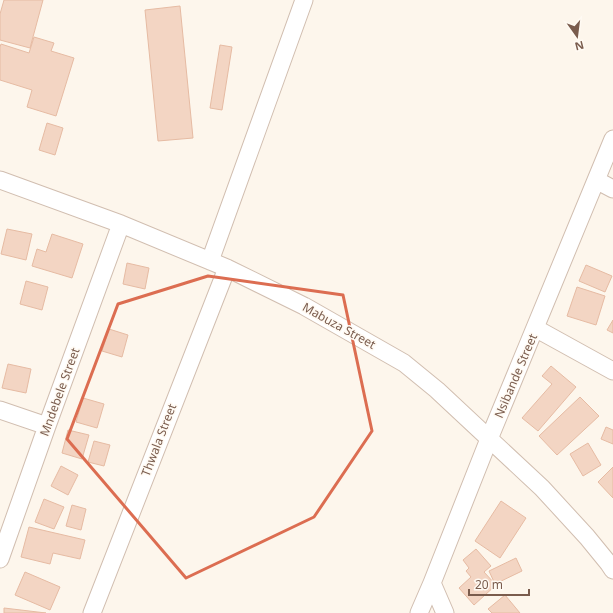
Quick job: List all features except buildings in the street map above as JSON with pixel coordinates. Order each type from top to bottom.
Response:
[{"type":"street","points":[[210,261],[304,0]]},
{"type":"street","name":"Nsibande Street","points":[[419,613],[613,139]]},
{"type":"street","name":"Mabuza Street","points":[[0,180],[121,224],[227,268],[304,306],[404,363],[437,390],[542,488],[587,537],[613,570]]},
{"type":"street","points":[[596,180],[613,189]]},
{"type":"street","name":"Mndebele Street","points":[[0,559],[121,224]]},
{"type":"street","name":"Thwala Street","points":[[92,613],[227,268]]},
{"type":"street","points":[[535,328],[613,371]]},
{"type":"street","points":[[0,410],[47,426]]},
{"type":"street","points":[[432,583],[446,613]]},
{"type":"highlighted area","points":[[208,276],[343,295],[372,431],[314,517],[186,578],[67,439],[118,304]]}]
